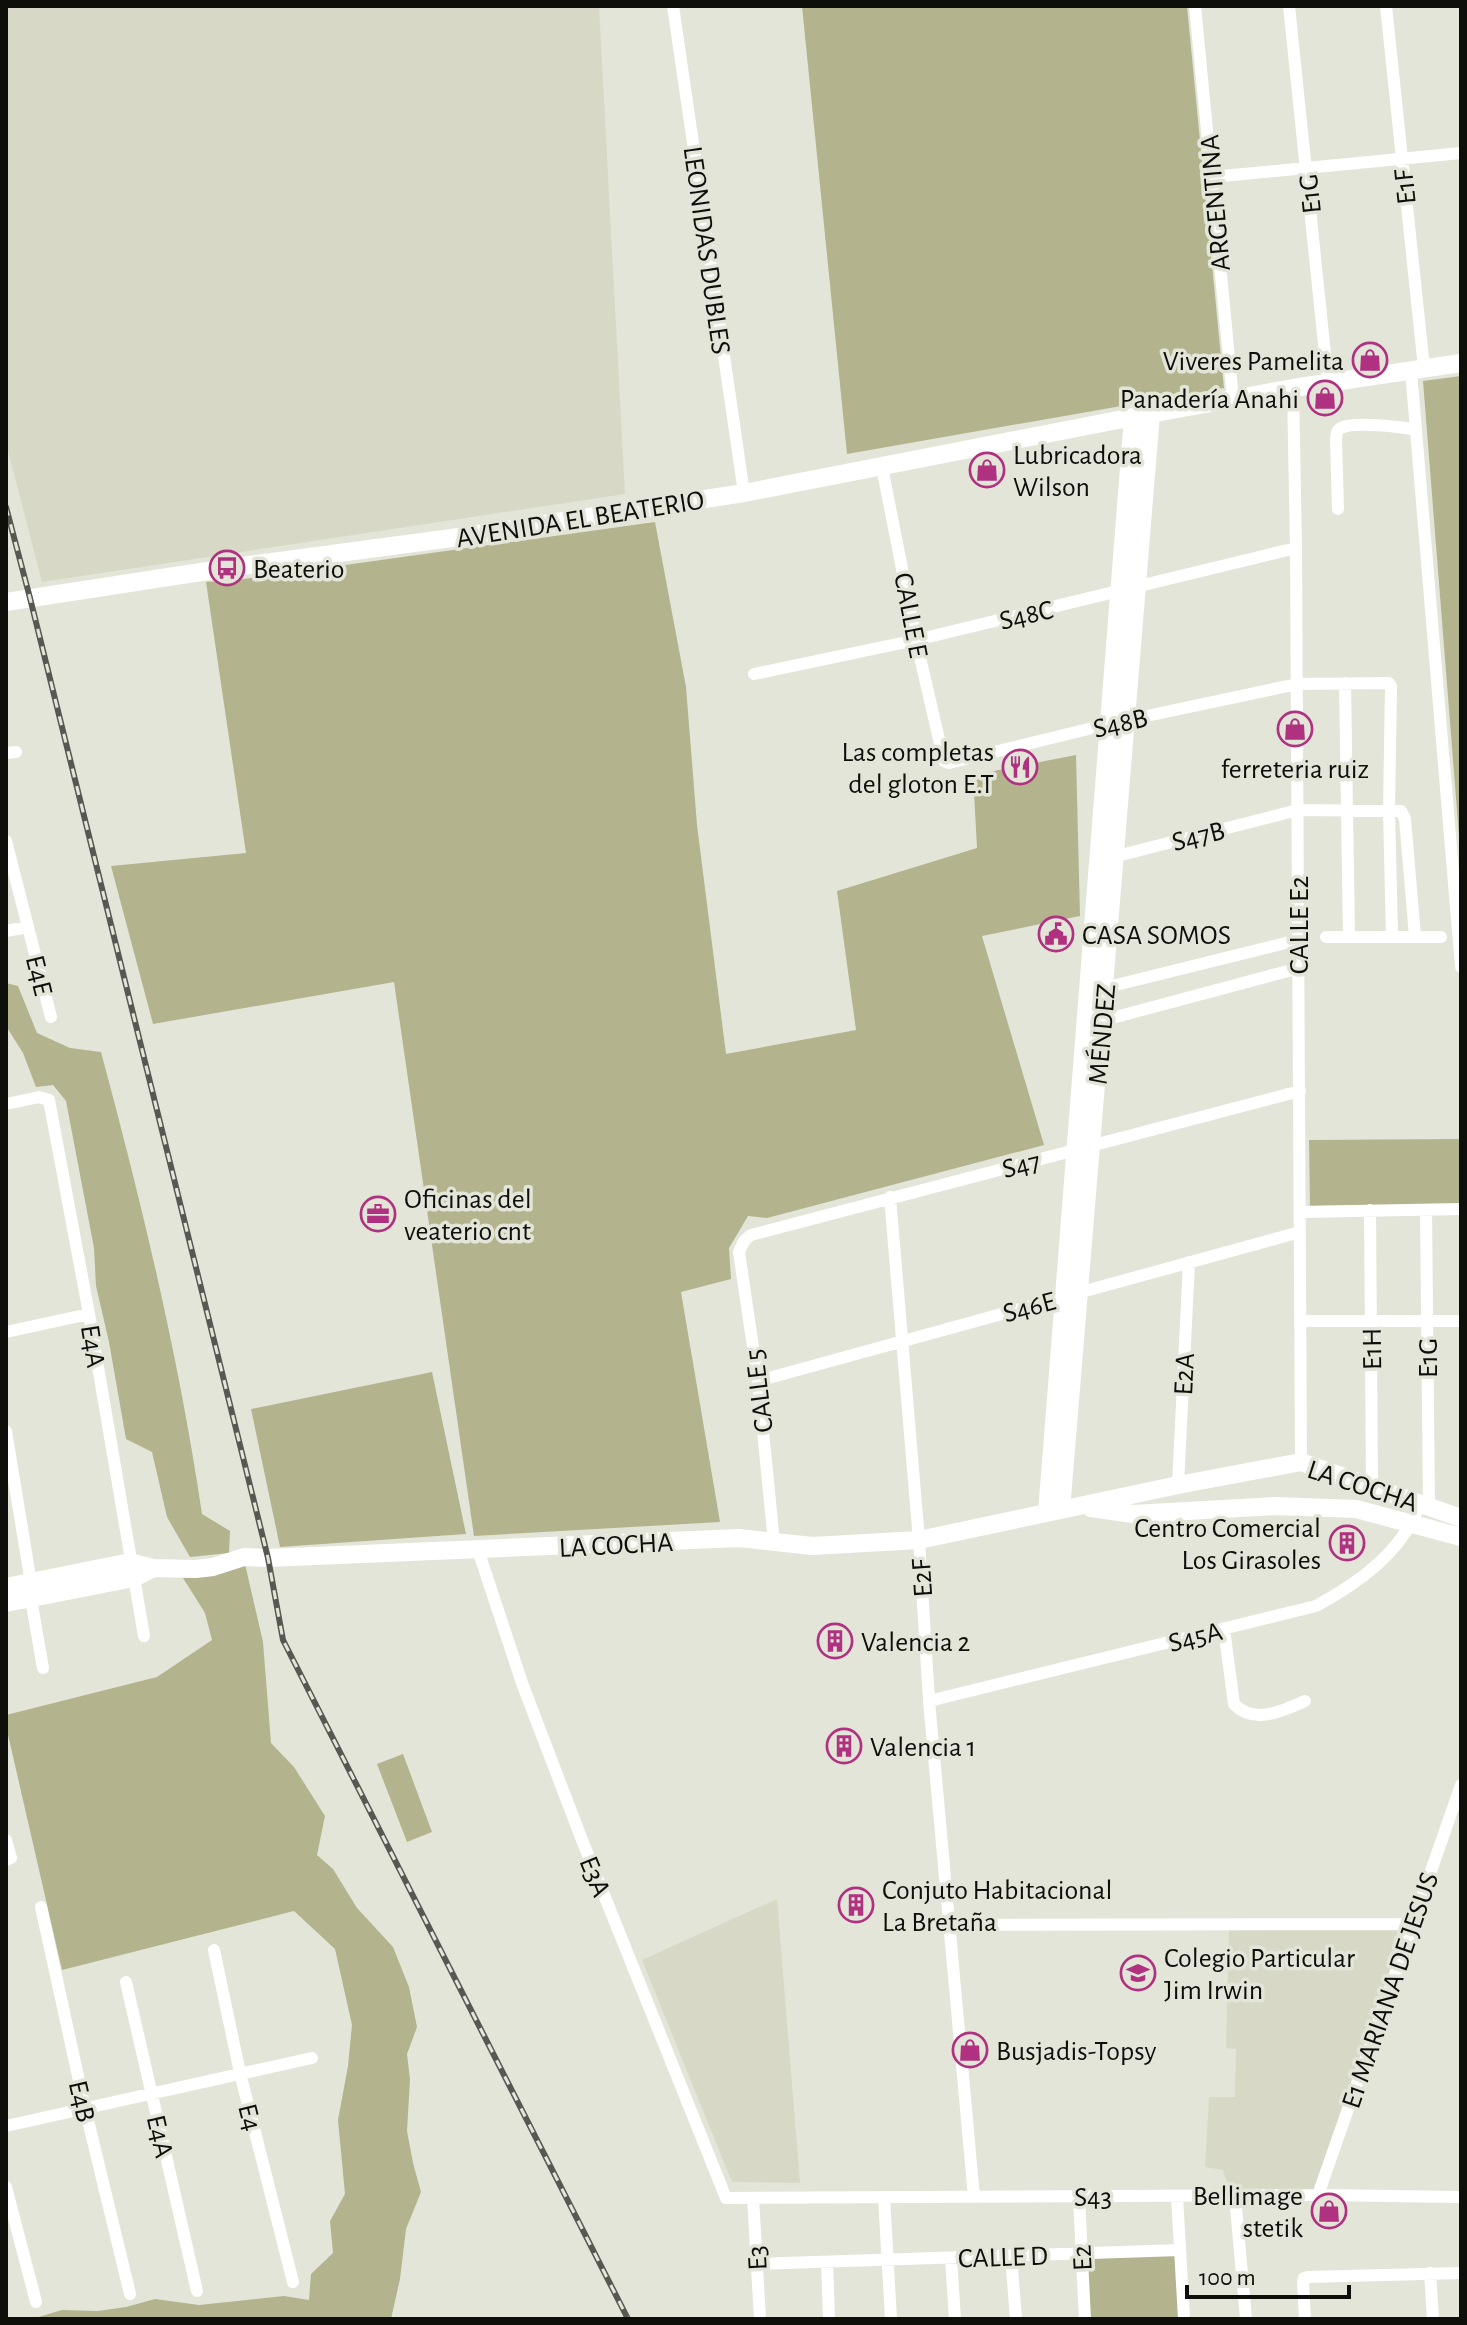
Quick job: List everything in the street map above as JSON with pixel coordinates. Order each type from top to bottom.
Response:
[{"type":"street","name":"LEONIDAS DUBLES","points":[[673,6],[744,493]]},
{"type":"street","name":"ARGENTINA","points":[[1195,6],[1233,399]]},
{"type":"street","name":"E1G","points":[[1289,6],[1328,383]]},
{"type":"street","name":"E1F","points":[[1386,6],[1418,370],[1416,430],[1461,967]]},
{"type":"street","points":[[1212,177],[1461,153]]},
{"type":"street","name":"AVENIDA EL BEATERIO","points":[[6,602],[744,493],[1293,388],[1461,363]]},
{"type":"street","name":"CALLE E2","points":[[1293,388],[1301,1462]]},
{"type":"street","name":"MÉNDEZ","points":[[1062,1510],[1072,1294],[1142,416]]},
{"type":"street","points":[[1338,509],[1337,431],[1362,425],[1416,430]]},
{"type":"street","name":"CALLE E","points":[[882,467],[916,640],[944,761]]},
{"type":"street","name":"S48C","points":[[754,674],[916,640],[1296,548]]},
{"type":"street","name":"S48B","points":[[944,761],[949,763],[1118,722],[1297,684],[1386,681],[1391,686],[1389,810]]},
{"type":"street","points":[[1345,683],[1349,936]]},
{"type":"street","name":"S47B","points":[[1107,858],[1298,810],[1389,810]]},
{"type":"street","points":[[1392,936],[1389,810],[1401,811],[1405,819],[1415,936]]},
{"type":"street","name":"E4E","points":[[6,841],[51,1017]]},
{"type":"street","points":[[6,931],[28,927]]},
{"type":"street","points":[[1326,937],[1441,937]]},
{"type":"street","points":[[1096,989],[1298,940]]},
{"type":"street","points":[[1094,1023],[1299,968]]},
{"type":"street","name":"S47","points":[[744,1241],[751,1235],[890,1197],[1300,1091]]},
{"type":"street","name":"E4A","points":[[6,1104],[39,1097],[49,1100],[144,1636]]},
{"type":"street","name":"E2F","points":[[890,1197],[919,1540],[929,1701],[974,2197]]},
{"type":"street","points":[[1300,1212],[1461,1209]]},
{"type":"street","name":"E1H","points":[[1370,1210],[1372,1487]]},
{"type":"street","name":"E1G","points":[[1425,1505],[1426,1210]]},
{"type":"street","name":"S46E","points":[[758,1381],[1300,1232]]},
{"type":"street","name":"CALLE 5","points":[[744,1241],[739,1252],[758,1381],[774,1542]]},
{"type":"street","name":"E2A","points":[[1178,1485],[1189,1262]]},
{"type":"street","points":[[6,1332],[89,1314]]},
{"type":"street","points":[[1300,1321],[1461,1321]]},
{"type":"street","points":[[6,1431],[43,1668]]},
{"type":"street","name":"LA COCHA","points":[[6,1603],[31,1591],[132,1570],[213,1567],[233,1558],[739,1538],[812,1546],[919,1540],[1301,1462],[1461,1518]]},
{"type":"street","name":"S45A","points":[[929,1701],[1316,1606],[1349,1588],[1380,1564],[1425,1505]]},
{"type":"street","name":"LA COCHA","points":[[1062,1510],[1133,1514],[1276,1506],[1356,1509],[1461,1537]]},
{"type":"street","name":"E3A","points":[[478,1550],[522,1683],[560,1783],[726,2198]]},
{"type":"street","name":"LA COCHA","points":[[6,1587],[31,1591]]},
{"type":"street","points":[[1224,1629],[1234,1704],[1243,1713],[1260,1715],[1280,1712],[1305,1701]]},
{"type":"street","name":"E1 MARIANA DE JESUS","points":[[1318,2195],[1461,1785]]},
{"type":"street","points":[[6,1840],[11,1858],[6,1860]]},
{"type":"street","name":"E4B","points":[[41,1907],[130,2294]]},
{"type":"street","points":[[949,1925],[1413,1924]]},
{"type":"street","name":"E4","points":[[214,1950],[240,2073],[293,2282]]},
{"type":"street","name":"E4A","points":[[126,1982],[197,2291]]},
{"type":"street","points":[[6,2126],[312,2058]]},
{"type":"street","points":[[6,2187],[36,2302]]},
{"type":"street","points":[[1177,2196],[1184,2319]]},
{"type":"street","points":[[1235,2196],[1246,2319]]},
{"type":"street","points":[[884,2197],[891,2319]]},
{"type":"street","name":"E2","points":[[1079,2197],[1085,2319]]},
{"type":"street","name":"S43","points":[[726,2198],[1461,2197]]},
{"type":"street","name":"E3","points":[[753,2198],[760,2319]]},
{"type":"street","name":"CALLE D","points":[[756,2264],[1180,2250]]},
{"type":"street","points":[[1011,2256],[1016,2319]]},
{"type":"street","points":[[951,2258],[955,2319]]},
{"type":"street","points":[[827,2262],[829,2319]]},
{"type":"street","points":[[1430,2273],[1433,2319]]},
{"type":"street","points":[[1305,2319],[1304,2278],[1461,2273]]},
{"type":"shaded area","points":[[6,6],[599,6],[625,494],[42,582],[6,443]]},
{"type":"shaded area","points":[[777,1899],[800,2183],[732,2182],[642,1960]]},
{"type":"shaded area","points":[[1229,1924],[1413,1924],[1318,2195],[1231,2196],[1223,2170],[1205,2167],[1209,2097],[1235,2097],[1236,2049],[1226,2048]]},
{"type":"green space","points":[[802,6],[1187,6],[1224,388],[847,454]]},
{"type":"green space","points":[[1461,376],[1461,861],[1423,381]]},
{"type":"green space","points":[[655,522],[686,687],[697,825],[726,1054],[856,1030],[837,891],[977,848],[973,775],[1076,755],[1080,916],[982,936],[1044,1145],[767,1218],[748,1216],[729,1248],[731,1279],[681,1292],[720,1522],[474,1536],[394,982],[153,1024],[111,866],[246,853],[206,582]]},
{"type":"green space","points":[[6,983],[18,986],[37,1033],[70,1048],[101,1052],[158,1282],[202,1514],[230,1531],[229,1553],[190,1557],[167,1517],[152,1452],[126,1439],[96,1286],[94,1248],[66,1101],[53,1085],[36,1087],[23,1053],[6,1026]]},
{"type":"green space","points":[[1461,1139],[1461,1204],[1310,1206],[1309,1140]]},
{"type":"green space","points":[[432,1372],[466,1534],[280,1547],[251,1409]]},
{"type":"green space","points":[[245,1564],[263,1642],[271,1743],[294,1767],[325,1816],[317,1855],[333,1869],[357,1908],[393,1947],[409,1987],[417,2027],[407,2054],[410,2079],[407,2131],[421,2192],[406,2229],[391,2319],[32,2319],[62,2310],[98,2311],[155,2299],[199,2305],[284,2296],[309,2300],[311,2274],[333,2253],[330,2221],[345,2194],[338,2120],[352,2025],[335,1949],[294,1911],[62,1970],[6,1726],[6,1715],[157,1677],[212,1640],[205,1613],[183,1578]]},
{"type":"green space","points":[[403,1754],[432,1832],[407,1842],[377,1764]]},
{"type":"green space","points":[[1180,2255],[1180,2319],[1088,2319],[1084,2257]]},
{"type":"railway","points":[[6,507],[268,1558],[283,1640],[628,2319]]},
{"type":"place","name":"Viveres Pamelita","points":[[1370,360]]},
{"type":"place","name":"Panadería Anahi","points":[[1325,398]]},
{"type":"place","name":"Lubricadora Wilson","points":[[987,470]]},
{"type":"place","name":"Beaterio","points":[[227,568]]},
{"type":"place","name":"ferreteria ruiz","points":[[1295,729]]},
{"type":"place","name":"Las completas del gloton E.T","points":[[1020,767]]},
{"type":"place","name":"CASA SOMOS","points":[[1056,934]]},
{"type":"place","name":"Oficinas del veaterio cnt","points":[[378,1214]]},
{"type":"place","name":"Centro Comercial Los Girasoles","points":[[1347,1543]]},
{"type":"place","name":"Valencia 2","points":[[835,1641]]},
{"type":"place","name":"Valencia 1","points":[[844,1746]]},
{"type":"place","name":"Conjuto Habitacional La Bretaña","points":[[856,1905]]},
{"type":"place","name":"Colegio Particular Jim Irwin","points":[[1138,1973]]},
{"type":"place","name":"Busjadis-Topsy","points":[[970,2050]]},
{"type":"place","name":"Bellimage stetik","points":[[1329,2211]]}]
